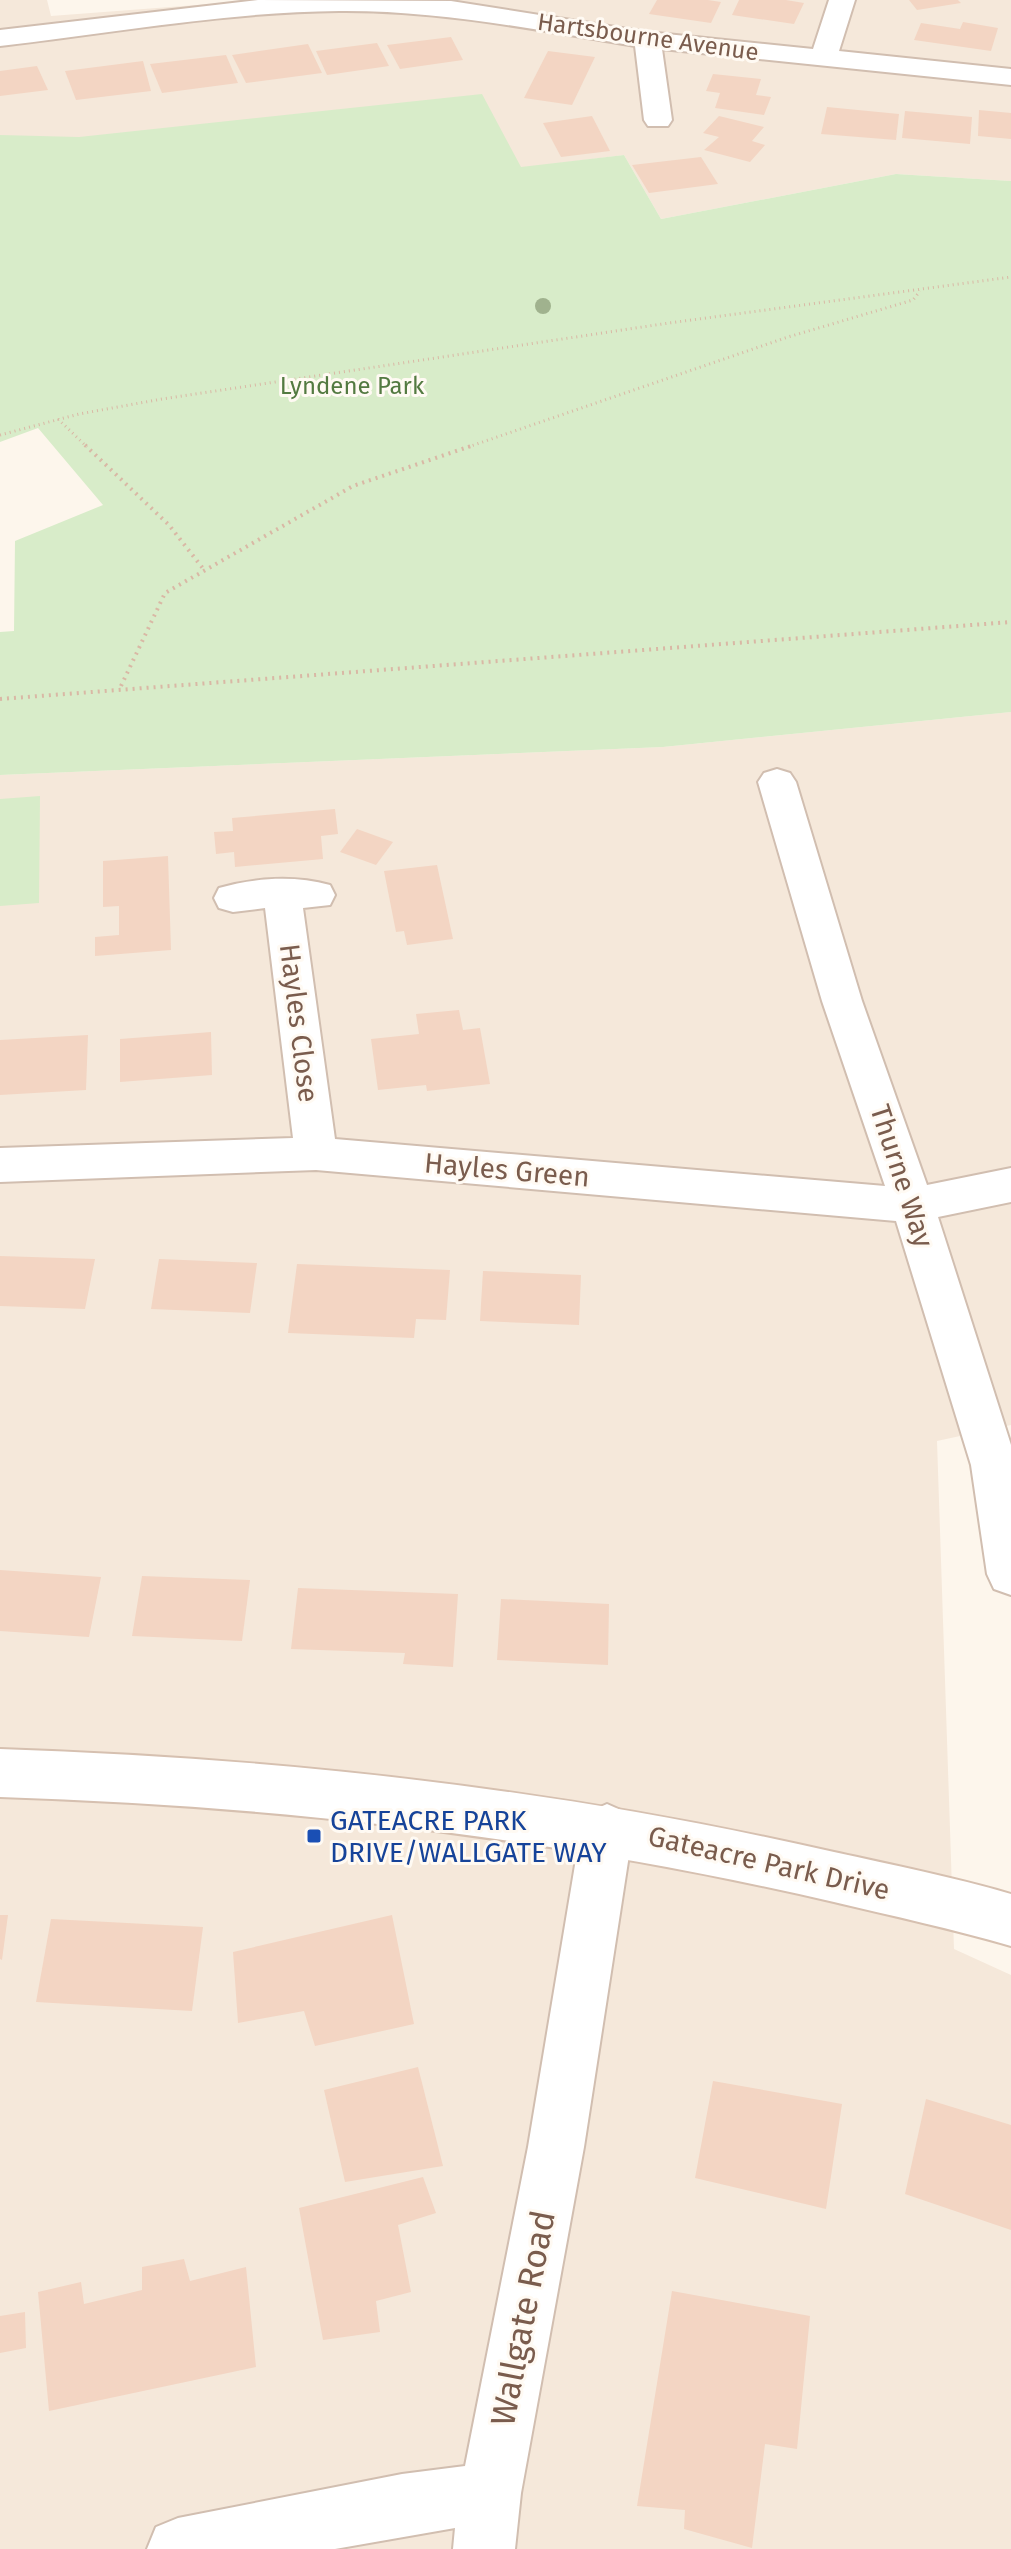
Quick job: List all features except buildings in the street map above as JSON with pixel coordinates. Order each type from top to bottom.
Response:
[{"type":"street","points":[[79,0],[88,26]]},
{"type":"street","points":[[823,59],[842,0]]},
{"type":"street","name":"Hartsbourne Avenue","points":[[0,38],[282,5],[342,1],[451,9],[647,40],[1011,77]]},
{"type":"street","points":[[647,40],[658,120]]},
{"type":"street","name":"Thurne Way","points":[[777,782],[842,1001],[913,1205],[994,1465],[1011,1574]]},
{"type":"street","name":"Hayles Close","points":[[233,898],[299,894],[316,1154]]},
{"type":"street","name":"Hayles Green","points":[[0,1165],[316,1154],[913,1205],[1011,1185]]},
{"type":"street","name":"Gateacre Park Drive","points":[[0,1773],[121,1776],[321,1790],[471,1806],[720,1848],[1008,1913]]},
{"type":"street","name":"Wallgate Road","points":[[178,2549],[402,2505],[487,2521],[556,2147],[607,1829]]},
{"type":"path","points":[[0,435],[57,418],[598,332],[1011,277]]},
{"type":"path","points":[[121,687],[165,593],[353,486],[788,337],[913,300],[920,291]]},
{"type":"path","points":[[57,418],[169,525],[205,571]]},
{"type":"path","points":[[0,699],[121,687],[1011,622]]},
{"type":"shaded area","points":[[0,0],[47,0],[51,16],[263,0],[1011,0],[1011,181],[896,174],[661,219],[624,155],[521,168],[0,148]]},
{"type":"shaded area","points":[[1011,712],[1011,1425],[937,1441],[954,1949],[1011,1975],[1011,2549],[0,2549],[0,775],[663,747]]},
{"type":"green space","name":"Lyndene Park","points":[[482,94],[521,167],[624,155],[661,219],[896,174],[1011,181],[1011,712],[663,747],[0,775],[0,632],[14,631],[15,541],[103,505],[38,428],[0,442],[0,135],[79,137]]},
{"type":"green space","points":[[40,796],[39,903],[0,906],[0,799]]},
{"type":"place","name":"GATEACRE PARK DRIVE/WALLGATE WAY","points":[[314,1836]]}]
